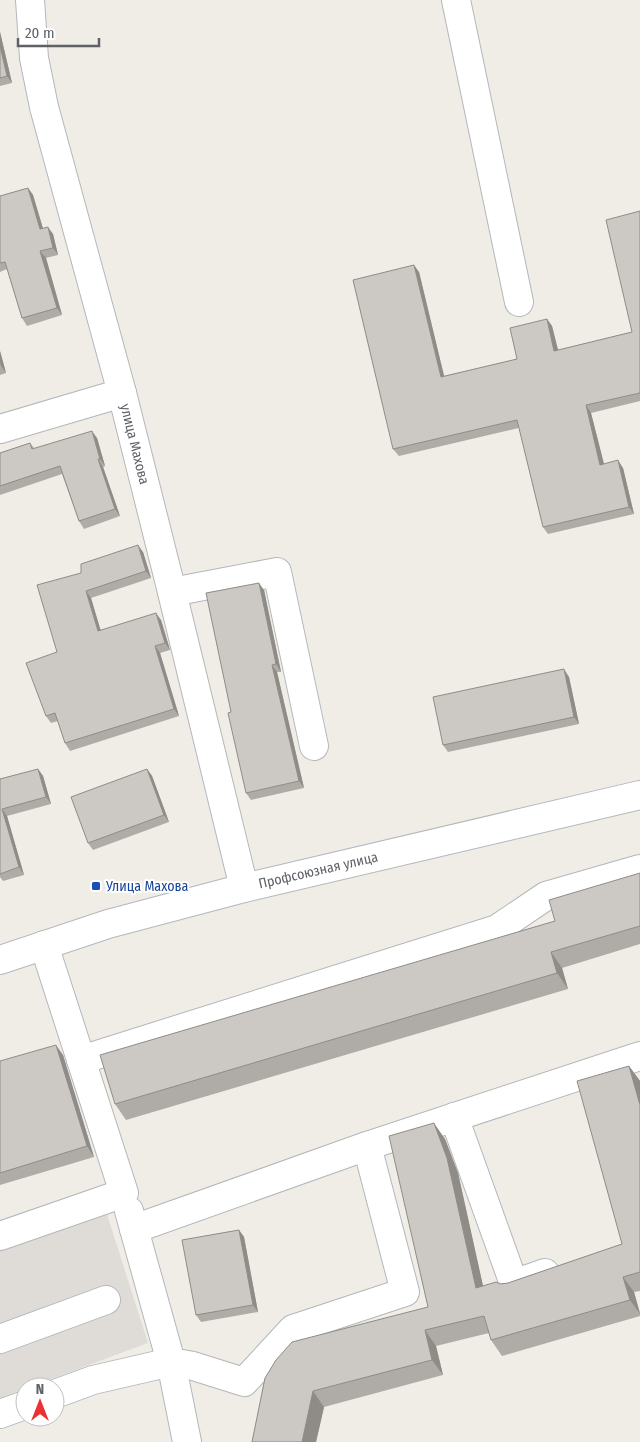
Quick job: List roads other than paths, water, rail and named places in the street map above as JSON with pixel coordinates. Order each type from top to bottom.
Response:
[{"type":"street","name":"улица Махова","points":[[30,0],[34,58],[44,107],[122,393],[244,888]]},
{"type":"street","points":[[456,0],[519,302]]},
{"type":"street","points":[[0,429],[122,393]]},
{"type":"street","points":[[172,592],[277,572],[314,746]]},
{"type":"street","name":"Профсоюзная улица","points":[[0,960],[108,924],[244,888],[640,795]]},
{"type":"street","points":[[81,1060],[497,929],[546,896],[640,869]]},
{"type":"street","points":[[44,946],[124,1193],[172,1362],[187,1442]]},
{"type":"street","points":[[134,1229],[367,1146],[640,1056]]},
{"type":"street","points":[[454,1117],[514,1284],[566,1265]]},
{"type":"street","points":[[65,1390],[93,1380],[172,1362],[193,1366],[244,1382],[293,1329],[405,1292],[367,1146]]},
{"type":"street","points":[[0,1236],[124,1193]]},
{"type":"street","points":[[0,1339],[106,1300]]},
{"type":"street","points":[[0,1414],[15,1409]]},
{"type":"place","name":"Улица Махова","points":[[96,886]]}]
